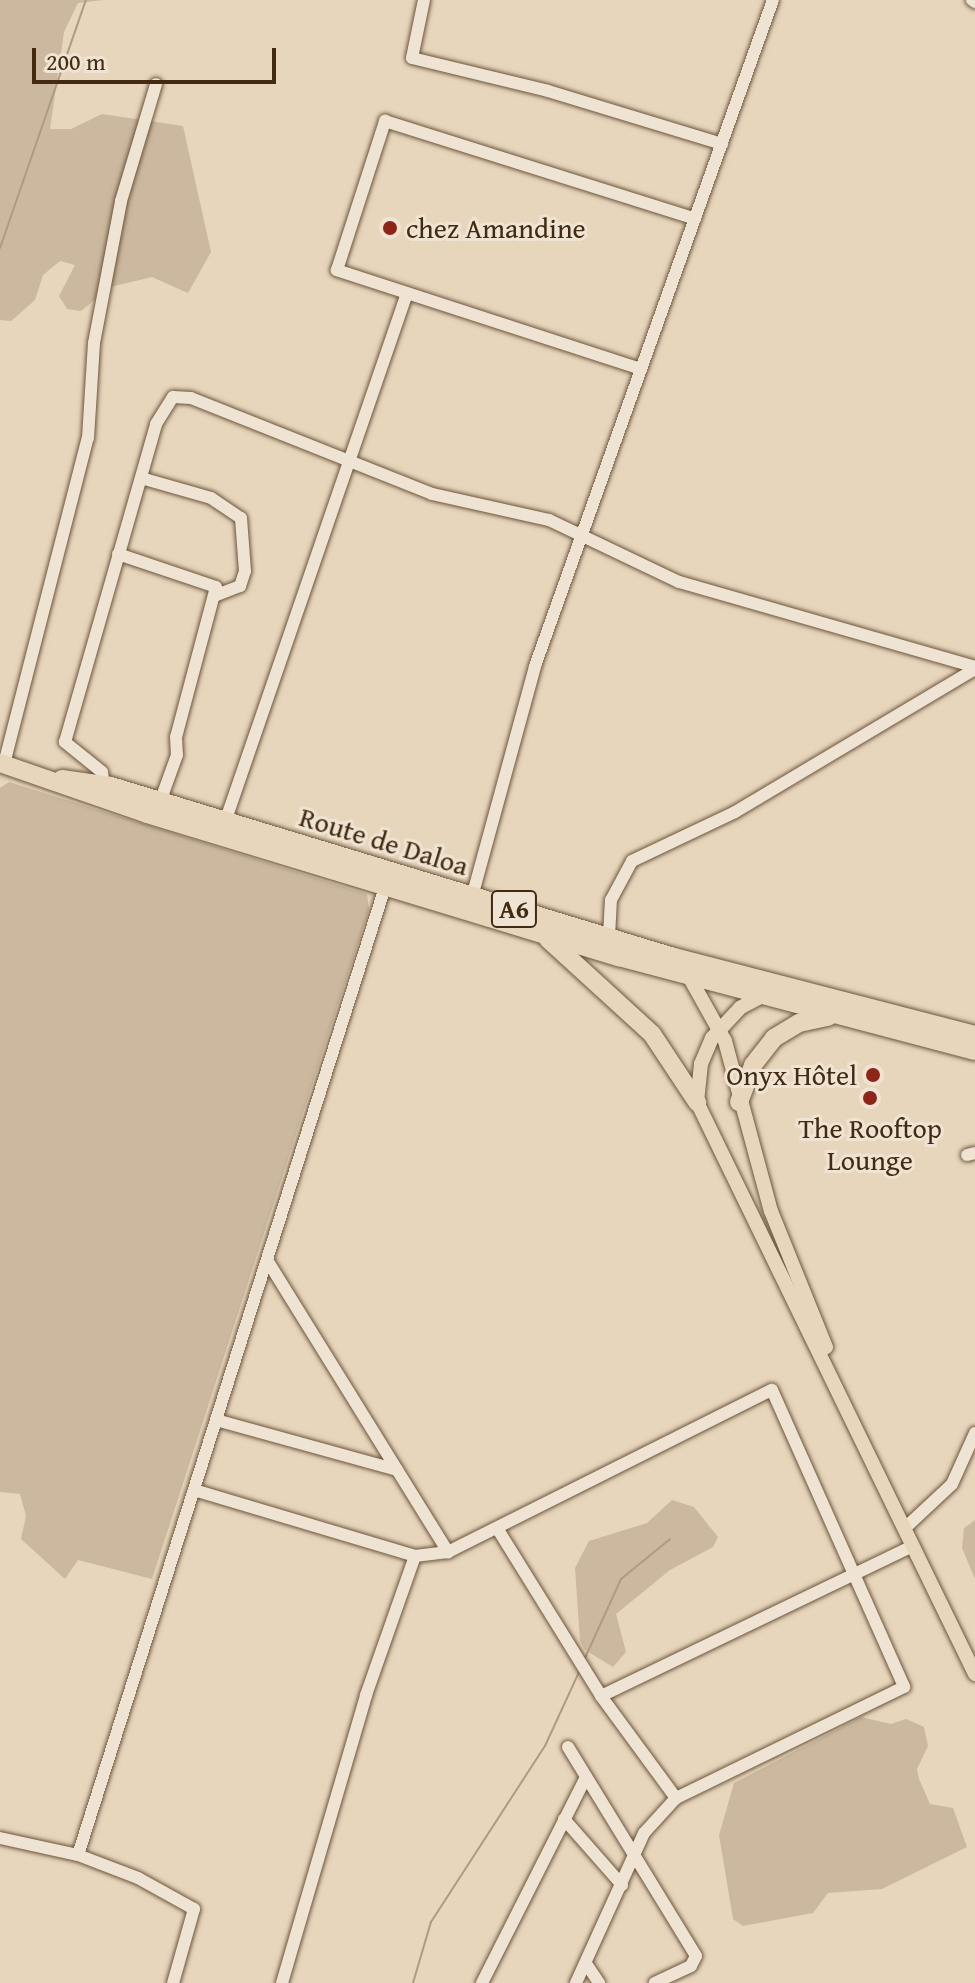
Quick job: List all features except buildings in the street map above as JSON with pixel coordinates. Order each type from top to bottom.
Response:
[{"type":"highway","name":"A6","points":[[2,764],[55,780],[97,798],[690,977],[975,1051]]},
{"type":"highway","name":"Route de Daloa","points":[[55,780],[104,785],[674,957],[975,1035]]},
{"type":"highway","points":[[539,932],[652,1034],[697,1102]]},
{"type":"highway","points":[[739,1102],[753,1065],[774,1038],[815,1017],[842,1017]]},
{"type":"main road","points":[[674,957],[690,977],[719,1028],[771,1211],[862,1441]]},
{"type":"main road","points":[[791,988],[760,996],[719,1028],[701,1064],[697,1102],[975,1674]]},
{"type":"street","points":[[424,0],[412,58],[548,91],[722,144]]},
{"type":"street","points":[[472,897],[535,666],[773,0]]},
{"type":"street","points":[[2,764],[88,438],[94,343],[121,201],[156,84]]},
{"type":"street","points":[[641,369],[337,270],[385,121],[695,219]]},
{"type":"street","points":[[225,822],[336,505],[347,459],[407,293]]},
{"type":"street","points":[[104,785],[102,772],[65,742],[162,407],[173,397],[191,398],[432,494],[515,510],[583,533],[679,582],[975,668]]},
{"type":"street","points":[[141,478],[211,498],[241,518],[245,571],[240,586],[216,595]]},
{"type":"street","points":[[118,554],[211,583],[216,595],[160,802]]},
{"type":"street","points":[[609,937],[611,900],[632,861],[735,812],[975,668]]},
{"type":"street","points":[[78,1855],[385,887]]},
{"type":"street","points":[[267,1260],[448,1552]]},
{"type":"street","points":[[194,1490],[415,1556],[448,1552],[772,1390],[856,1572],[904,1687],[676,1798],[653,1820],[633,1854],[587,1965],[576,1983]]},
{"type":"street","points":[[216,1420],[397,1470]]},
{"type":"street","points":[[905,1528],[952,1484],[975,1433]]},
{"type":"street","points":[[497,1528],[601,1696],[676,1798]]},
{"type":"street","points":[[601,1696],[913,1546]]},
{"type":"street","points":[[282,1983],[366,1695],[415,1556]]},
{"type":"street","points":[[568,1747],[696,1956],[691,1966],[655,1983]]},
{"type":"street","points":[[482,1983],[586,1777]]},
{"type":"street","points":[[564,1819],[622,1885]]},
{"type":"street","points":[[0,1838],[78,1855],[138,1878],[194,1909],[173,1983]]},
{"type":"street","points":[[587,1965],[599,1983]]},
{"type":"shaded area","points":[[0,0],[104,0],[78,3],[64,32],[50,129],[71,129],[102,114],[183,126],[211,252],[188,293],[152,277],[110,287],[81,311],[67,309],[59,296],[75,265],[60,261],[43,275],[35,300],[11,321],[0,320]]},
{"type":"shaded area","points":[[9,782],[367,894],[369,909],[152,1579],[78,1560],[65,1579],[21,1539],[26,1516],[20,1494],[0,1492],[0,788]]},
{"type":"shaded area","points":[[672,1500],[694,1507],[718,1537],[713,1547],[670,1570],[616,1614],[626,1652],[613,1667],[585,1650],[580,1641],[575,1568],[589,1541],[647,1523]]},
{"type":"shaded area","points":[[975,1520],[975,1579],[962,1548],[964,1528]]},
{"type":"shaded area","points":[[861,1717],[891,1724],[906,1719],[924,1727],[928,1746],[917,1769],[919,1779],[930,1804],[953,1808],[967,1847],[882,1889],[828,1893],[813,1913],[743,1926],[733,1919],[719,1835],[734,1783]]},
{"type":"waterway","points":[[0,248],[86,0]]},
{"type":"waterway","points":[[585,1658],[621,1579],[670,1539]]},
{"type":"waterway","points":[[413,1983],[431,1922],[545,1746],[579,1672]]},
{"type":"place","name":"chez Amandine","points":[[390,228]]},
{"type":"place","name":"Onyx Hôtel","points":[[873,1075]]},
{"type":"place","name":"The Rooftop Lounge","points":[[870,1098]]}]
